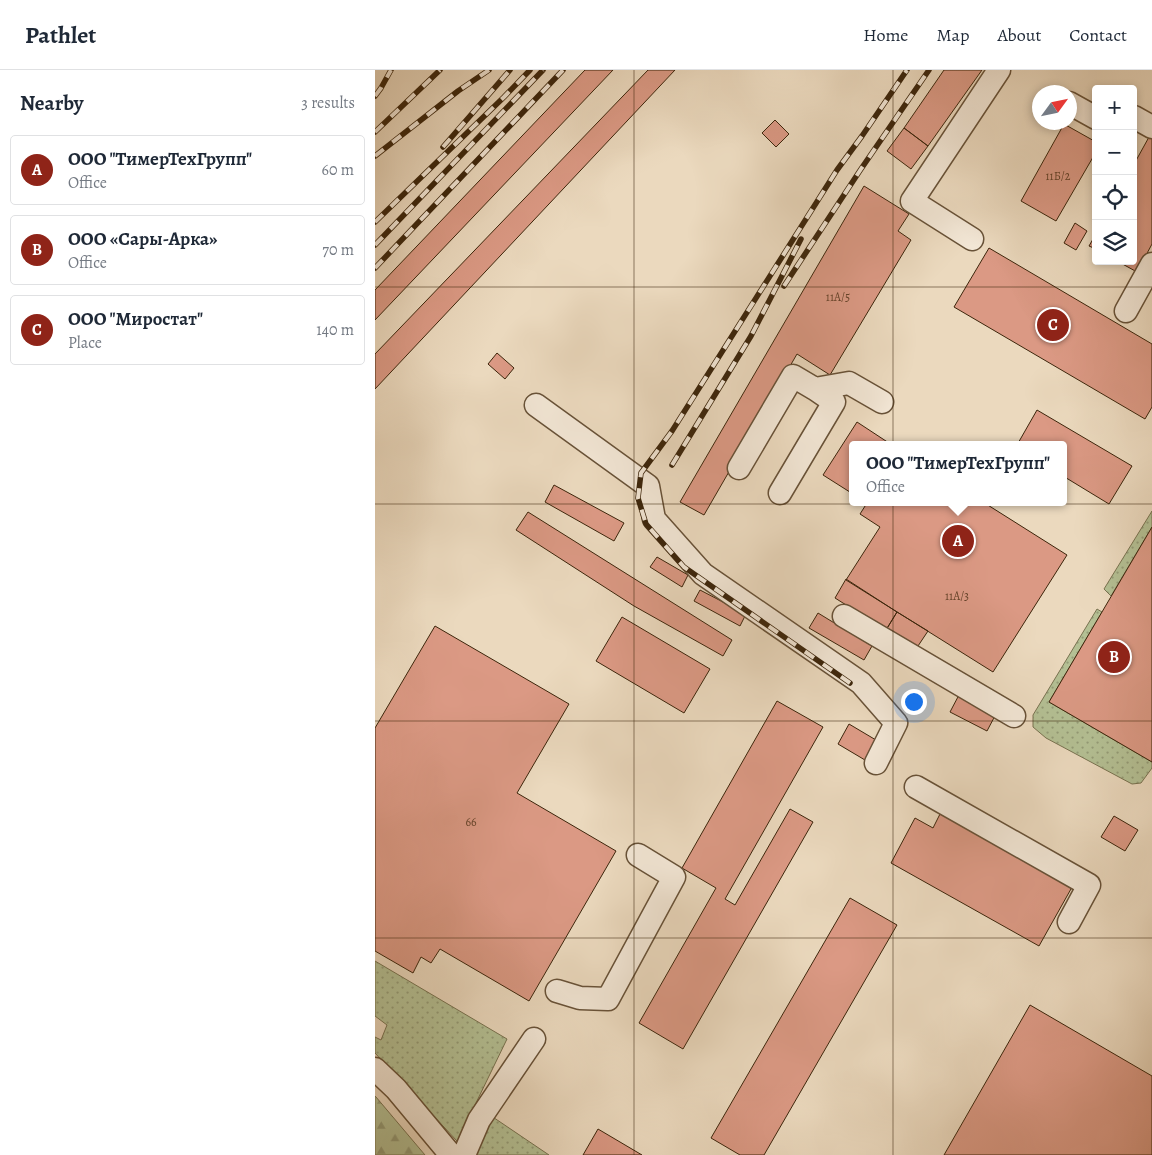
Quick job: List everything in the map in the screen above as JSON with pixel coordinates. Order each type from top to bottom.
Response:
[{"type":"street","points":[[972,239],[912,201],[999,70]]},
{"type":"street","points":[[1077,107],[1092,116]]},
{"type":"street","points":[[1126,311],[1152,264]]},
{"type":"street","points":[[739,468],[793,376],[834,402],[780,492]]},
{"type":"street","points":[[815,389],[849,383],[882,402]]},
{"type":"street","points":[[536,404],[648,486],[654,519],[703,574],[861,683],[896,723],[877,763]]},
{"type":"street","points":[[845,616],[1013,716]]},
{"type":"street","points":[[916,787],[1089,885],[1069,922]]},
{"type":"street","points":[[557,991],[580,998],[608,999],[674,877],[638,855]]},
{"type":"street","points":[[464,1155],[479,1120],[534,1039]]},
{"type":"street","points":[[375,1069],[396,1089],[451,1155]]},
{"type":"green space","points":[[1152,511],[1152,527],[1111,596],[1104,589]]},
{"type":"green space","points":[[1097,609],[1102,612],[1049,702],[1152,762],[1152,768],[1141,783],[1132,784],[1046,738],[1033,727],[1033,715]]},
{"type":"green space","points":[[375,961],[507,1039],[475,1105],[549,1155],[470,1155],[375,1053],[375,1037],[381,1040],[387,1025],[375,1016]]},
{"type":"green space","points":[[376,1097],[425,1155],[375,1155]]},
{"type":"building","points":[[585,70],[613,70],[375,320],[375,290]]},
{"type":"building","points":[[648,70],[675,70],[375,389],[375,354]]},
{"type":"building","points":[[944,70],[982,70],[928,146],[904,128]]},
{"type":"building","points":[[775,120],[789,134],[776,147],[762,133]]},
{"type":"building","points":[[904,128],[928,146],[911,169],[887,151]]},
{"type":"building","points":[[1061,130],[1075,130],[1092,140],[1092,159],[1056,221],[1021,201]]},
{"type":"building","points":[[1149,137],[1152,138],[1152,244],[1137,272],[1124,265],[1137,265],[1137,159]]},
{"type":"building","points":[[864,186],[909,214],[898,231],[911,240],[830,375],[797,354],[704,515],[680,502]]},
{"type":"building","points":[[1075,223],[1087,231],[1076,250],[1064,243]]},
{"type":"building","points":[[989,248],[1152,344],[1152,407],[1145,419],[954,307]]},
{"type":"building","points":[[497,353],[514,368],[505,379],[488,364]]},
{"type":"building","points":[[1037,410],[1132,466],[1109,504],[1067,478],[1067,441],[1019,441]]},
{"type":"building","points":[[857,422],[886,441],[849,441],[849,491],[823,475]]},
{"type":"building","points":[[554,485],[624,523],[614,541],[545,502]]},
{"type":"building","points":[[865,506],[989,506],[1067,555],[993,672],[846,580],[880,527],[860,514]]},
{"type":"building","points":[[528,512],[732,640],[723,656],[634,606],[516,530]]},
{"type":"building","points":[[1152,527],[1152,762],[1049,702]]},
{"type":"building","points":[[657,557],[688,575],[682,587],[650,567]]},
{"type":"building","points":[[846,579],[897,612],[886,630],[835,598]]},
{"type":"building","points":[[700,590],[746,614],[740,626],[694,601]]},
{"type":"building","points":[[897,612],[928,631],[916,649],[886,630]]},
{"type":"building","points":[[818,613],[872,646],[864,660],[809,628]]},
{"type":"building","points":[[622,617],[710,669],[684,713],[596,661]]},
{"type":"building","points":[[435,626],[569,704],[517,793],[616,851],[529,1001],[440,949],[431,963],[421,957],[413,973],[375,951],[375,728]]},
{"type":"building","points":[[960,693],[997,712],[987,731],[950,712]]},
{"type":"building","points":[[777,701],[823,727],[725,899],[735,905],[790,809],[813,822],[683,1049],[639,1023],[716,888],[682,868]]},
{"type":"building","points":[[849,724],[881,743],[870,763],[838,744]]},
{"type":"building","points":[[944,806],[1076,880],[1039,946],[891,863],[915,818],[933,828]]},
{"type":"building","points":[[1114,816],[1138,830],[1125,851],[1101,837]]},
{"type":"building","points":[[850,898],[897,925],[764,1155],[740,1155],[711,1138]]},
{"type":"building","points":[[1030,1005],[1152,1076],[1152,1155],[944,1155]]},
{"type":"building","points":[[598,1129],[642,1155],[583,1155]]},
{"type":"railway","points":[[375,96],[391,70]]},
{"type":"railway","points":[[375,132],[440,70]]},
{"type":"railway","points":[[375,156],[458,91],[489,70]]},
{"type":"railway","points":[[443,147],[510,70]]},
{"type":"railway","points":[[375,222],[530,70]]},
{"type":"railway","points":[[375,245],[543,70]]},
{"type":"railway","points":[[375,268],[563,70]]},
{"type":"railway","points":[[850,683],[684,567],[646,524],[638,498],[641,473],[672,431],[837,170],[907,70]]},
{"type":"railway","points":[[784,286],[929,70]]},
{"type":"railway","points":[[672,465],[751,336],[801,239]]},
{"type":"place","name":"ООО \"Миростат\"","points":[[1053,325]]},
{"type":"place","name":"ООО \"ТимерТехГрупп\"","points":[[958,541]]},
{"type":"place","name":"ООО «Сары-Арка»","points":[[1114,657]]}]
